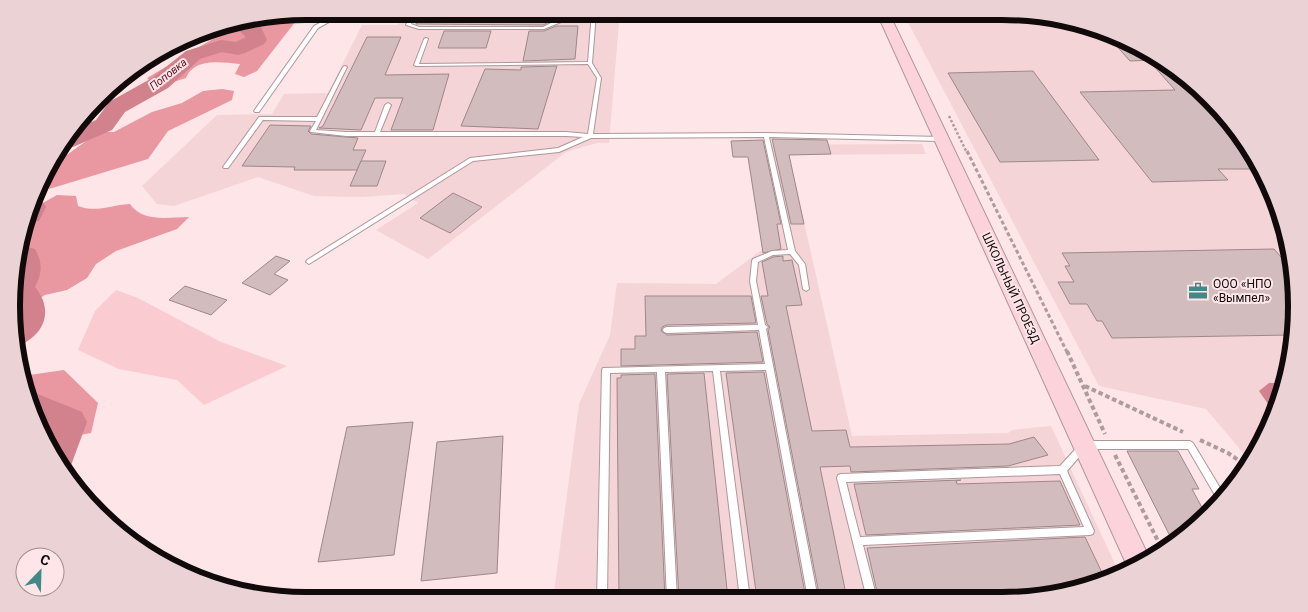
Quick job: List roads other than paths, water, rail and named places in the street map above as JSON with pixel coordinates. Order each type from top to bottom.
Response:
[{"type":"street","name":"ШКОЛЬНЫЙ ПРОЕЗД","points":[[886,20],[1137,558]]},
{"type":"lane","points":[[257,111],[316,27],[330,20]]},
{"type":"lane","points":[[410,20],[408,25],[419,28],[544,28],[559,20]]},
{"type":"lane","points":[[590,136],[599,78],[590,63],[593,20]]},
{"type":"lane","points":[[426,39],[416,65],[590,63]]},
{"type":"lane","points":[[345,67],[313,131],[346,134],[766,135],[941,139]]},
{"type":"lane","points":[[377,134],[388,105]]},
{"type":"lane","points":[[226,167],[261,118],[319,119]]},
{"type":"lane","points":[[766,135],[792,252],[802,264],[806,290]]},
{"type":"lane","points":[[309,262],[472,159],[559,150],[590,136]]},
{"type":"lane","points":[[792,252],[772,253],[755,261],[753,281],[764,327],[812,592]]},
{"type":"lane","points":[[667,330],[764,327]]},
{"type":"lane","points":[[602,592],[606,370],[770,367]]},
{"type":"lane","points":[[716,369],[744,592]]},
{"type":"lane","points":[[661,370],[672,592]]},
{"type":"lane","points":[[870,592],[841,478],[1062,470],[1084,445],[1190,445],[1219,493]]},
{"type":"lane","points":[[858,541],[1090,531],[1062,470]]},
{"type":"waterway","name":"Поповка","points":[[75,138],[104,125],[117,107],[137,94],[160,83],[193,55],[221,46],[238,49],[257,40],[254,31],[245,26]]},
{"type":"waterway","name":"Поповка","points":[[21,286],[28,273],[24,256]]},
{"type":"waterway","name":"Поповка","points":[[21,289],[31,302],[30,320],[21,328]]},
{"type":"waterway","name":"Поповка","points":[[39,409],[70,422],[59,451]]},
{"type":"place","name":"ООО «НПО «Вымпел»","points":[[1198,291]]}]
